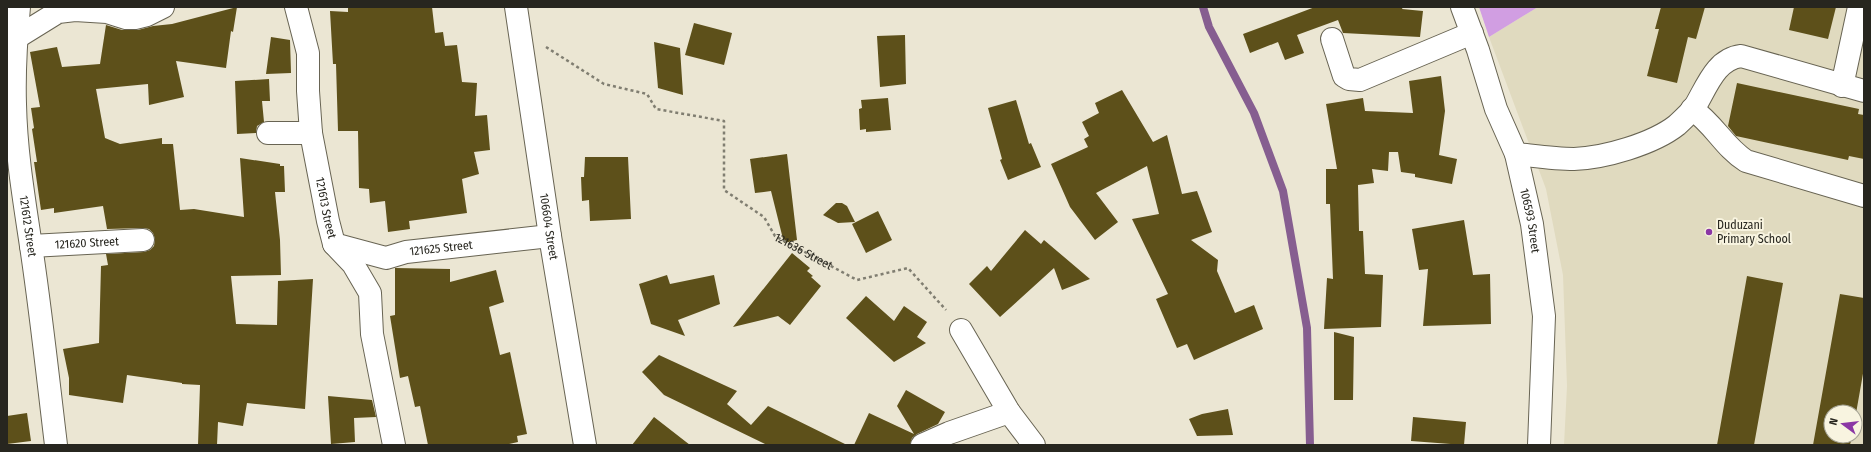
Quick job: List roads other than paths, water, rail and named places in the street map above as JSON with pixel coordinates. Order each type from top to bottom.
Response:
[{"type":"street","name":"121612 Street","points":[[19,7],[16,38],[15,104],[18,151],[24,209],[31,246],[56,445]]},
{"type":"street","points":[[16,38],[58,12],[75,10],[101,11],[126,18],[135,18],[147,15],[163,7]]},
{"type":"street","name":"121613 Street","points":[[296,7],[308,53],[308,91],[311,133],[328,221],[334,244],[353,264],[370,293],[372,334],[394,445]]},
{"type":"street","name":"106604 Street","points":[[516,7],[550,236],[585,445]]},
{"type":"street","name":"106593 Street","points":[[1462,7],[1472,33],[1496,109],[1516,154],[1532,224],[1544,316],[1539,445]]},
{"type":"street","points":[[1842,86],[1859,7]]},
{"type":"street","points":[[1332,39],[1344,76],[1354,80],[1360,80],[1472,33]]},
{"type":"street","points":[[1516,154],[1575,159],[1630,148],[1666,133],[1692,109],[1720,65],[1734,57],[1740,56],[1864,91]]},
{"type":"street","points":[[1692,109],[1710,124],[1730,149],[1746,161],[1864,196]]},
{"type":"street","points":[[268,133],[311,133]]},
{"type":"street","name":"121625 Street","points":[[386,258],[406,252],[550,236]]},
{"type":"street","name":"121620 Street","points":[[31,246],[143,240]]},
{"type":"street","points":[[334,244],[386,258],[370,293]]},
{"type":"street","points":[[961,330],[1010,412],[1034,445]]},
{"type":"street","points":[[922,445],[949,433],[1010,412]]},
{"type":"waterway","points":[[1203,7],[1209,27],[1254,113],[1283,191],[1307,328],[1310,445]]},
{"type":"place","name":"Duduzani Primary School","points":[[1709,232]]}]
